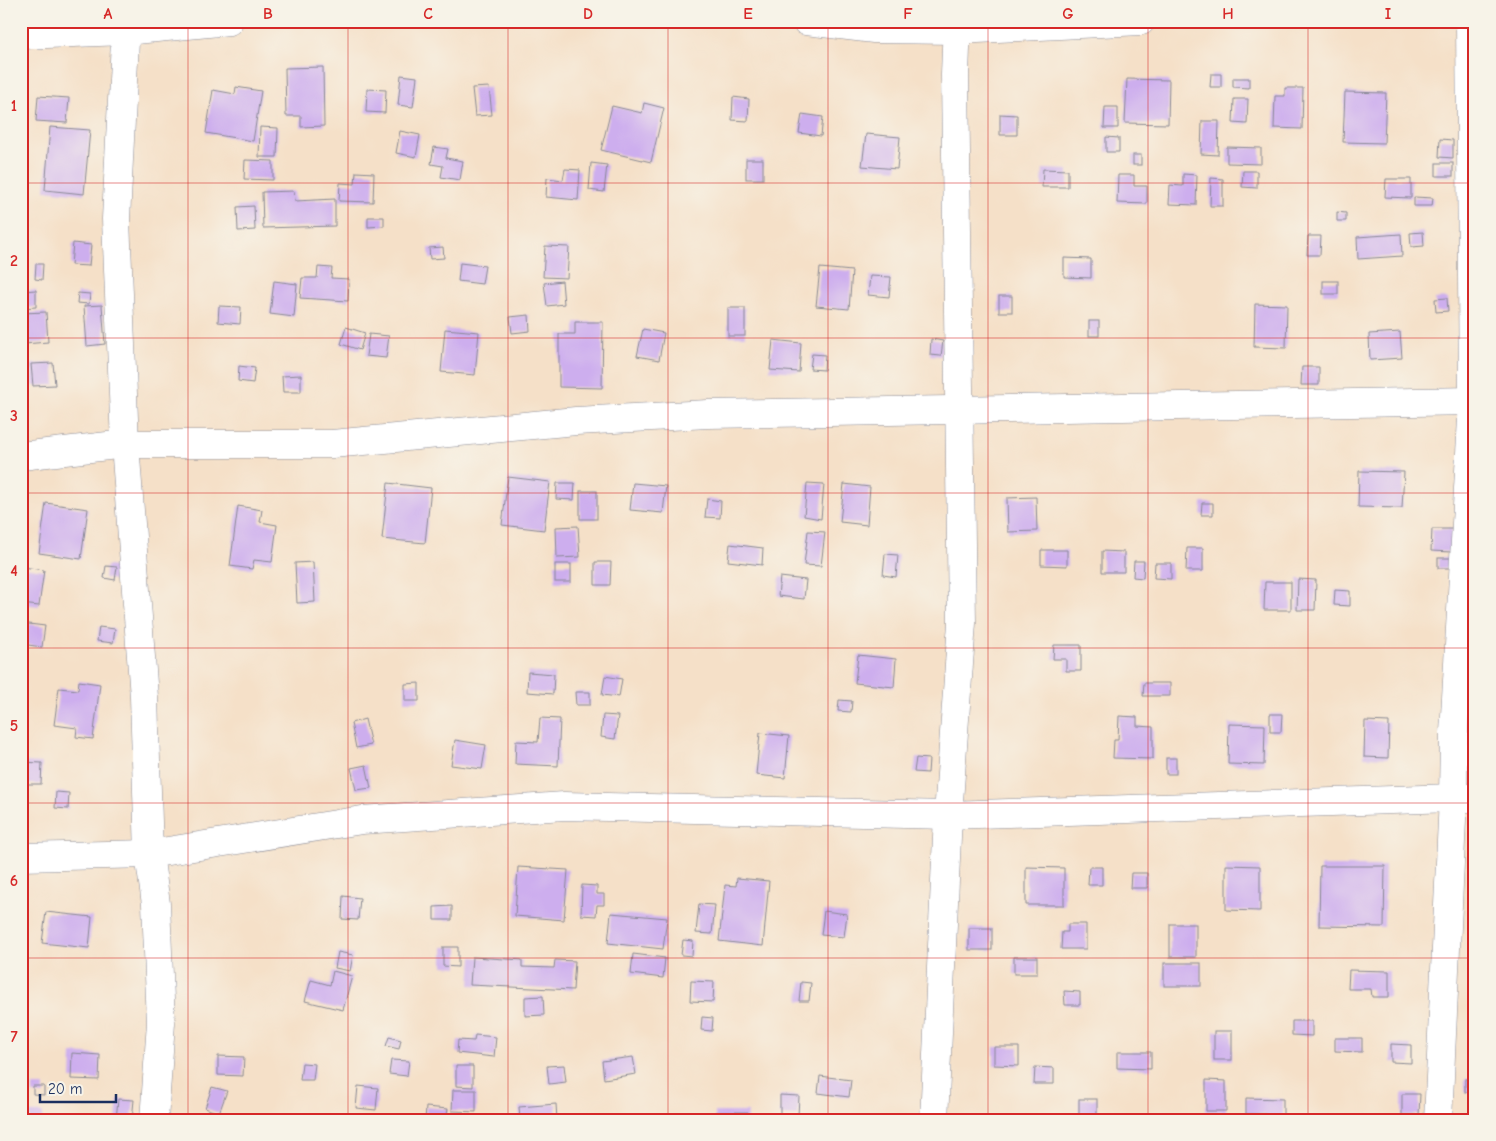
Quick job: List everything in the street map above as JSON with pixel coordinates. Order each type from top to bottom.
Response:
[{"type":"street","points":[[21,35],[126,26],[229,21]]},
{"type":"street","points":[[806,21],[874,29],[1141,21]]},
{"type":"street","points":[[1438,1120],[1464,798],[1454,733],[1474,401],[1470,21]]},
{"type":"street","points":[[126,26],[116,219],[126,444],[144,697],[149,854],[156,904],[161,1023],[154,1120]]},
{"type":"street","points":[[934,1120],[948,815],[962,623],[955,75],[957,26]]},
{"type":"street","points":[[21,456],[126,444],[332,444],[576,421],[708,414],[1474,401]]},
{"type":"street","points":[[21,857],[149,854],[362,820],[564,806],[948,815],[1464,798]]},
{"type":"building","points":[[323,67],[324,126],[301,127],[301,116],[286,116],[285,68]]},
{"type":"building","points":[[1211,74],[1221,74],[1221,87],[1210,87]]},
{"type":"building","points":[[401,75],[417,77],[413,107],[398,105]]},
{"type":"building","points":[[1233,78],[1249,78],[1249,88],[1233,87]]},
{"type":"building","points":[[1127,79],[1169,80],[1168,124],[1125,123]]},
{"type":"building","points":[[236,87],[261,91],[253,141],[206,133],[213,90],[235,94]]},
{"type":"building","points":[[489,87],[492,115],[475,116],[472,88]]},
{"type":"building","points":[[1285,88],[1303,88],[1302,129],[1274,128],[1275,96],[1285,96]]},
{"type":"building","points":[[367,89],[386,90],[385,113],[366,112]]},
{"type":"building","points":[[1345,92],[1386,93],[1384,143],[1343,142]]},
{"type":"building","points":[[38,96],[69,98],[67,123],[36,121]]},
{"type":"building","points":[[733,97],[749,99],[748,121],[732,120]]},
{"type":"building","points":[[1234,99],[1248,99],[1247,124],[1233,123]]},
{"type":"building","points":[[644,103],[664,108],[651,162],[601,150],[612,106],[642,113]]},
{"type":"building","points":[[1105,107],[1118,107],[1118,128],[1104,128]]},
{"type":"building","points":[[802,114],[823,117],[821,136],[799,133]]},
{"type":"building","points":[[1000,114],[1017,115],[1017,135],[1000,135]]},
{"type":"building","points":[[1202,121],[1219,121],[1218,155],[1201,154]]},
{"type":"building","points":[[50,127],[90,130],[84,194],[45,190]]},
{"type":"building","points":[[260,127],[278,128],[277,157],[259,157]]},
{"type":"building","points":[[400,131],[420,135],[416,157],[396,153]]},
{"type":"building","points":[[866,134],[900,137],[897,169],[862,166]]},
{"type":"building","points":[[1106,137],[1119,138],[1119,152],[1106,152]]},
{"type":"building","points":[[1440,139],[1453,140],[1453,158],[1439,157]]},
{"type":"building","points":[[434,147],[448,149],[446,158],[463,161],[460,180],[441,177],[443,166],[431,164]]},
{"type":"building","points":[[1227,147],[1261,148],[1261,164],[1227,163]]},
{"type":"building","points":[[1133,155],[1141,155],[1141,165],[1133,165]]},
{"type":"building","points":[[746,159],[763,159],[763,179],[746,179]]},
{"type":"building","points":[[245,160],[273,161],[273,180],[244,179]]},
{"type":"building","points":[[591,163],[607,165],[604,192],[589,190]]},
{"type":"building","points":[[1436,163],[1453,163],[1453,176],[1436,176]]},
{"type":"building","points":[[565,169],[580,170],[578,200],[546,197],[547,178],[563,180]]},
{"type":"building","points":[[1043,169],[1068,170],[1068,187],[1042,187]]},
{"type":"building","points":[[1243,171],[1257,171],[1257,188],[1242,187]]},
{"type":"building","points":[[356,172],[374,173],[373,202],[339,201],[340,183],[355,184]]},
{"type":"building","points":[[1183,174],[1197,175],[1196,205],[1169,204],[1170,185],[1183,186]]},
{"type":"building","points":[[1118,175],[1134,175],[1134,186],[1147,186],[1147,204],[1117,203]]},
{"type":"building","points":[[1211,178],[1223,179],[1223,206],[1210,206]]},
{"type":"building","points":[[1386,179],[1411,179],[1411,198],[1385,197]]},
{"type":"building","points":[[294,191],[295,201],[335,199],[335,226],[263,228],[262,192]]},
{"type":"building","points":[[1414,197],[1433,198],[1432,206],[1414,206]]},
{"type":"building","points":[[254,206],[255,230],[238,231],[237,207]]},
{"type":"building","points":[[1337,212],[1346,213],[1346,221],[1337,221]]},
{"type":"building","points":[[368,217],[384,217],[384,226],[368,227]]},
{"type":"building","points":[[1423,232],[1424,246],[1411,247],[1410,233]]},
{"type":"building","points":[[1401,234],[1402,256],[1358,259],[1357,237]]},
{"type":"building","points":[[1308,236],[1321,236],[1320,255],[1307,255]]},
{"type":"building","points":[[73,243],[91,245],[89,266],[71,265]]},
{"type":"building","points":[[545,246],[569,247],[567,278],[543,277]]},
{"type":"building","points":[[443,247],[444,258],[430,259],[429,248]]},
{"type":"building","points":[[1064,258],[1091,259],[1091,278],[1064,277]]},
{"type":"building","points":[[460,263],[485,266],[482,284],[458,281]]},
{"type":"building","points":[[36,264],[43,264],[42,280],[35,279]]},
{"type":"building","points":[[318,267],[332,268],[331,278],[349,279],[348,301],[300,298],[302,278],[317,278]]},
{"type":"building","points":[[820,268],[852,271],[849,309],[816,306]]},
{"type":"building","points":[[870,276],[891,277],[889,297],[868,295]]},
{"type":"building","points":[[274,281],[297,284],[294,317],[270,314]]},
{"type":"building","points":[[562,281],[564,304],[547,306],[544,283]]},
{"type":"building","points":[[1323,281],[1338,281],[1338,294],[1323,294]]},
{"type":"building","points":[[36,290],[36,307],[22,308],[22,291]]},
{"type":"building","points":[[78,293],[90,294],[89,304],[77,303]]},
{"type":"building","points":[[999,296],[1012,296],[1012,312],[999,312]]},
{"type":"building","points":[[1447,298],[1448,311],[1436,312],[1435,299]]},
{"type":"building","points":[[1255,304],[1287,305],[1286,348],[1254,347]]},
{"type":"building","points":[[102,305],[105,344],[87,346],[84,306]]},
{"type":"building","points":[[219,306],[241,307],[240,324],[218,322]]},
{"type":"building","points":[[728,308],[745,308],[745,336],[728,336]]},
{"type":"building","points":[[46,312],[48,342],[24,344],[22,313]]},
{"type":"building","points":[[529,315],[530,331],[512,333],[510,317]]},
{"type":"building","points":[[1089,321],[1099,321],[1099,336],[1089,336]]},
{"type":"building","points":[[575,322],[603,322],[602,388],[559,387],[559,334],[575,334]]},
{"type":"building","points":[[346,327],[365,333],[360,350],[341,344]]},
{"type":"building","points":[[445,329],[479,332],[475,375],[441,372]]},
{"type":"building","points":[[643,329],[664,333],[659,360],[637,356]]},
{"type":"building","points":[[1400,332],[1402,358],[1370,360],[1369,334]]},
{"type":"building","points":[[369,334],[389,336],[386,358],[366,356]]},
{"type":"building","points":[[931,339],[943,341],[941,356],[930,355]]},
{"type":"building","points":[[773,340],[801,343],[799,372],[770,370]]},
{"type":"building","points":[[812,354],[825,355],[824,370],[810,369]]},
{"type":"building","points":[[53,363],[55,385],[33,386],[31,364]]},
{"type":"building","points":[[239,366],[255,368],[253,383],[238,381]]},
{"type":"building","points":[[1302,367],[1319,367],[1319,385],[1301,385]]},
{"type":"building","points":[[301,375],[301,392],[283,392],[282,376]]},
{"type":"building","points":[[1359,471],[1404,472],[1402,508],[1358,507]]},
{"type":"building","points":[[508,477],[550,482],[544,530],[502,525]]},
{"type":"building","points":[[388,483],[431,488],[425,543],[382,539]]},
{"type":"building","points":[[557,483],[575,483],[574,500],[556,499]]},
{"type":"building","points":[[633,483],[666,486],[663,513],[630,510]]},
{"type":"building","points":[[807,483],[824,484],[821,519],[804,516]]},
{"type":"building","points":[[844,484],[870,487],[867,525],[840,522]]},
{"type":"building","points":[[580,491],[597,491],[597,519],[580,519]]},
{"type":"building","points":[[1036,497],[1037,531],[1008,532],[1007,498]]},
{"type":"building","points":[[707,499],[721,501],[720,518],[705,517]]},
{"type":"building","points":[[46,503],[88,509],[81,559],[39,553]]},
{"type":"building","points":[[1202,503],[1213,503],[1213,515],[1201,515]]},
{"type":"building","points":[[238,506],[262,510],[260,522],[277,525],[272,562],[254,560],[252,569],[230,566]]},
{"type":"building","points":[[578,526],[580,557],[557,558],[556,527]]},
{"type":"building","points":[[1432,529],[1452,529],[1451,552],[1431,551]]},
{"type":"building","points":[[808,531],[825,532],[821,566],[804,565]]},
{"type":"building","points":[[730,544],[763,548],[762,565],[728,561]]},
{"type":"building","points":[[1187,548],[1203,548],[1203,571],[1186,571]]},
{"type":"building","points":[[1041,550],[1067,550],[1067,566],[1041,565]]},
{"type":"building","points":[[1102,551],[1124,552],[1124,572],[1102,572]]},
{"type":"building","points":[[885,554],[898,555],[896,577],[883,575]]},
{"type":"building","points":[[1438,558],[1452,558],[1452,568],[1438,568]]},
{"type":"building","points":[[1134,561],[1144,561],[1143,578],[1133,577]]},
{"type":"building","points":[[313,562],[315,602],[297,603],[295,563]]},
{"type":"building","points":[[595,562],[611,562],[610,585],[595,585]]},
{"type":"building","points":[[1155,563],[1171,563],[1171,579],[1154,578]]},
{"type":"building","points":[[555,564],[571,564],[571,582],[555,582]]},
{"type":"building","points":[[106,566],[117,567],[115,580],[104,578]]},
{"type":"building","points":[[23,567],[44,570],[39,606],[21,604]]},
{"type":"building","points":[[780,577],[806,580],[804,599],[778,596]]},
{"type":"building","points":[[1298,579],[1316,580],[1315,610],[1297,610]]},
{"type":"building","points":[[1265,582],[1291,582],[1291,610],[1264,610]]},
{"type":"building","points":[[1335,590],[1350,591],[1350,606],[1334,605]]},
{"type":"building","points":[[21,623],[45,626],[42,647],[21,644]]},
{"type":"building","points":[[99,627],[115,629],[113,643],[97,641]]},
{"type":"building","points":[[1054,645],[1081,645],[1081,671],[1066,671],[1066,659],[1053,659]]},
{"type":"building","points":[[858,655],[896,659],[894,687],[855,683]]},
{"type":"building","points":[[528,672],[554,674],[553,694],[527,692]]},
{"type":"building","points":[[605,676],[622,679],[619,697],[602,695]]},
{"type":"building","points":[[79,681],[100,684],[93,739],[76,737],[77,728],[54,725],[59,688],[78,690]]},
{"type":"building","points":[[419,683],[419,701],[405,701],[405,684]]},
{"type":"building","points":[[1144,683],[1170,683],[1170,696],[1143,696]]},
{"type":"building","points":[[575,692],[590,692],[590,705],[576,705]]},
{"type":"building","points":[[839,700],[852,701],[851,712],[838,711]]},
{"type":"building","points":[[1270,714],[1282,714],[1281,732],[1270,732]]},
{"type":"building","points":[[603,715],[618,716],[615,739],[601,737]]},
{"type":"building","points":[[1119,716],[1137,717],[1137,726],[1153,727],[1153,759],[1113,758],[1114,740],[1118,740]]},
{"type":"building","points":[[540,718],[560,719],[558,766],[515,764],[516,741],[538,742]]},
{"type":"building","points":[[365,719],[371,745],[356,748],[351,723]]},
{"type":"building","points":[[1365,721],[1389,722],[1388,758],[1364,757]]},
{"type":"building","points":[[1229,724],[1265,725],[1264,765],[1228,764]]},
{"type":"building","points":[[760,733],[789,736],[785,778],[756,775]]},
{"type":"building","points":[[455,740],[486,745],[482,769],[451,765]]},
{"type":"building","points":[[916,758],[929,759],[928,773],[914,772]]},
{"type":"building","points":[[1166,758],[1176,758],[1176,774],[1166,774]]},
{"type":"building","points":[[21,762],[42,763],[41,784],[27,784],[27,790],[21,789]]},
{"type":"building","points":[[366,765],[371,788],[356,790],[351,768]]},
{"type":"building","points":[[56,792],[69,793],[68,809],[55,808]]},
{"type":"building","points":[[1226,865],[1260,866],[1260,911],[1226,910]]},
{"type":"building","points":[[1320,866],[1385,866],[1384,927],[1319,926]]},
{"type":"building","points":[[518,867],[568,870],[564,920],[515,916]]},
{"type":"building","points":[[1026,867],[1064,868],[1064,905],[1026,905]]},
{"type":"building","points":[[1089,867],[1102,867],[1102,885],[1088,885]]},
{"type":"building","points":[[1131,873],[1147,873],[1147,888],[1130,888]]},
{"type":"building","points":[[737,878],[769,881],[763,946],[719,941],[725,885],[736,886]]},
{"type":"building","points":[[582,885],[597,886],[597,894],[604,894],[604,905],[597,905],[596,916],[581,915]]},
{"type":"building","points":[[343,896],[360,898],[358,920],[342,919]]},
{"type":"building","points":[[699,904],[715,905],[712,934],[696,933]]},
{"type":"building","points":[[452,906],[452,920],[434,920],[434,907]]},
{"type":"building","points":[[824,911],[847,914],[844,937],[821,935]]},
{"type":"building","points":[[46,912],[92,917],[89,948],[42,943]]},
{"type":"building","points":[[611,913],[667,918],[663,949],[608,943]]},
{"type":"building","points":[[1068,924],[1086,924],[1086,949],[1061,949],[1062,932],[1068,932]]},
{"type":"building","points":[[1170,924],[1196,924],[1196,957],[1170,957]]},
{"type":"building","points":[[969,928],[992,928],[992,950],[969,950]]},
{"type":"building","points":[[683,940],[693,941],[692,956],[681,955]]},
{"type":"building","points":[[443,947],[458,947],[458,967],[443,966]]},
{"type":"building","points":[[338,952],[353,955],[350,971],[335,968]]},
{"type":"building","points":[[633,954],[665,958],[663,978],[631,974]]},
{"type":"building","points":[[472,957],[522,960],[522,967],[554,968],[555,960],[575,961],[573,990],[470,985]]},
{"type":"building","points":[[1014,957],[1037,957],[1037,974],[1014,974]]},
{"type":"building","points":[[1164,963],[1201,963],[1201,986],[1164,986]]},
{"type":"building","points":[[1349,970],[1389,971],[1389,997],[1372,997],[1371,989],[1348,989]]},
{"type":"building","points":[[333,971],[352,976],[343,1010],[305,1001],[311,980],[330,985]]},
{"type":"building","points":[[691,981],[714,982],[713,1002],[690,1001]]},
{"type":"building","points":[[801,982],[811,983],[809,1001],[799,1001]]},
{"type":"building","points":[[1064,991],[1080,992],[1080,1005],[1065,1005]]},
{"type":"building","points":[[543,996],[544,1015],[525,1016],[525,997]]},
{"type":"building","points":[[702,1017],[713,1018],[712,1031],[701,1030]]},
{"type":"building","points":[[1292,1021],[1312,1021],[1312,1036],[1292,1035]]},
{"type":"building","points":[[1214,1031],[1232,1031],[1232,1060],[1214,1060]]},
{"type":"building","points":[[475,1035],[496,1037],[494,1057],[457,1053],[458,1040],[474,1041]]},
{"type":"building","points":[[389,1037],[401,1040],[399,1049],[386,1046]]},
{"type":"building","points":[[1335,1038],[1362,1038],[1362,1052],[1335,1051]]},
{"type":"building","points":[[1391,1044],[1411,1045],[1411,1063],[1391,1062]]},
{"type":"building","points":[[994,1047],[1019,1047],[1019,1066],[994,1065]]},
{"type":"building","points":[[1117,1052],[1151,1052],[1151,1069],[1117,1068]]},
{"type":"building","points":[[72,1053],[100,1055],[99,1080],[71,1079]]},
{"type":"building","points":[[218,1056],[244,1057],[243,1076],[218,1075]]},
{"type":"building","points":[[633,1057],[636,1074],[604,1079],[602,1061]]},
{"type":"building","points":[[391,1060],[409,1061],[407,1076],[389,1074]]},
{"type":"building","points":[[302,1063],[315,1064],[313,1080],[300,1080]]},
{"type":"building","points":[[564,1065],[566,1082],[549,1084],[547,1066]]},
{"type":"building","points":[[456,1066],[473,1066],[473,1087],[456,1086]]},
{"type":"building","points":[[1035,1067],[1054,1068],[1054,1084],[1034,1084]]},
{"type":"building","points":[[820,1076],[851,1080],[849,1097],[818,1093]]},
{"type":"building","points":[[1465,1079],[1474,1079],[1474,1092],[1465,1092]]},
{"type":"building","points":[[1206,1080],[1226,1081],[1226,1111],[1206,1111]]},
{"type":"building","points":[[33,1086],[44,1086],[44,1095],[33,1094]]},
{"type":"building","points":[[358,1086],[378,1088],[376,1110],[356,1108]]},
{"type":"building","points":[[212,1087],[227,1091],[219,1113],[205,1108]]},
{"type":"building","points":[[453,1090],[476,1090],[476,1112],[452,1111]]},
{"type":"building","points":[[1402,1094],[1420,1094],[1419,1115],[1402,1115]]},
{"type":"building","points":[[780,1095],[799,1096],[798,1116],[780,1115]]},
{"type":"building","points":[[1246,1098],[1283,1099],[1283,1120],[1265,1120],[1265,1114],[1246,1114]]},
{"type":"building","points":[[118,1099],[134,1100],[132,1120],[116,1120]]},
{"type":"building","points":[[1079,1099],[1097,1099],[1097,1120],[1079,1120]]},
{"type":"building","points":[[556,1104],[557,1120],[520,1120],[519,1107]]},
{"type":"building","points":[[426,1107],[448,1109],[446,1120],[425,1120]]},
{"type":"building","points":[[715,1112],[748,1112],[747,1120],[715,1120]]},
{"type":"building","points":[[30,1113],[43,1113],[42,1120],[30,1120]]}]
